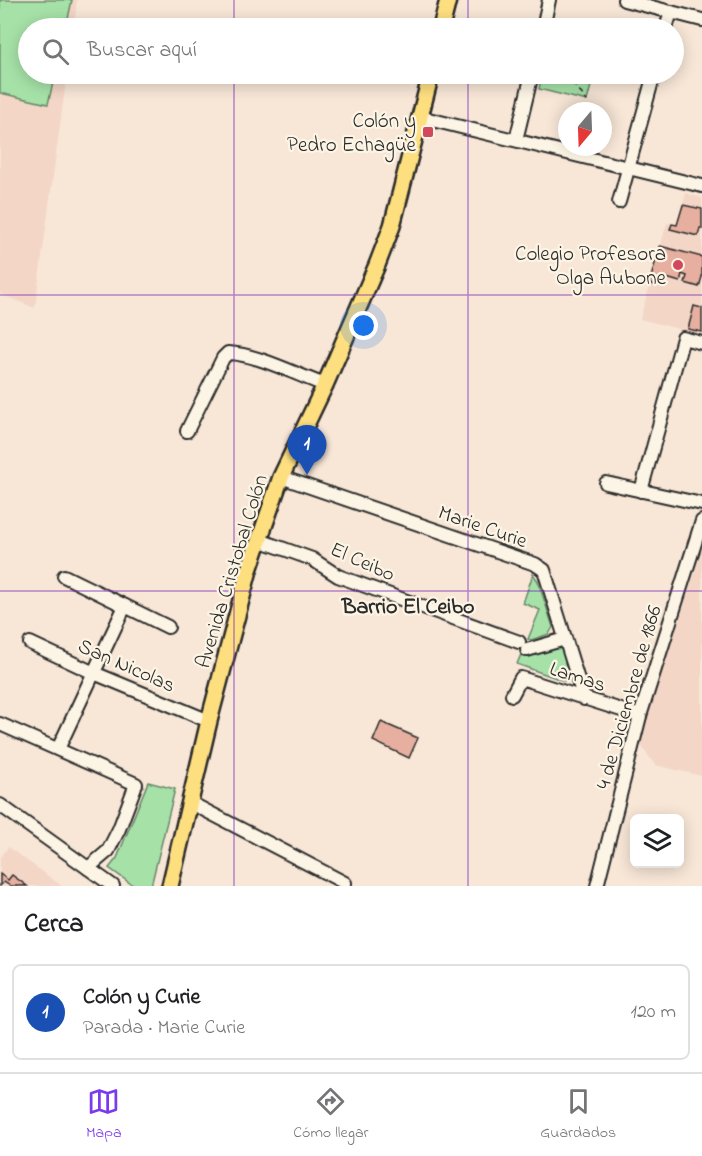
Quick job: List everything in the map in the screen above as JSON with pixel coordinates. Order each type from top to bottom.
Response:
[{"type":"main road","points":[[444,18],[448,0]]},
{"type":"main road","name":"Avenida Cristobal Colón","points":[[170,886],[209,721],[249,570],[281,477],[325,385],[392,226],[428,84]]},
{"type":"street","points":[[545,18],[549,0]]},
{"type":"street","points":[[624,0],[702,20]]},
{"type":"street","points":[[668,18],[670,12]]},
{"type":"street","points":[[516,140],[530,84]]},
{"type":"street","points":[[619,202],[651,84]]},
{"type":"street","points":[[420,117],[702,186]]},
{"type":"street","points":[[641,491],[683,338],[702,343]]},
{"type":"street","points":[[187,431],[228,352],[253,358],[325,385]]},
{"type":"street","name":"Marie Curie","points":[[281,477],[535,564],[544,570],[584,699]]},
{"type":"street","points":[[606,483],[702,504]]},
{"type":"street","name":"4 de Diciembre de 1866","points":[[597,886],[640,716],[702,521]]},
{"type":"street","name":"El Ceibo","points":[[260,540],[312,559],[338,576],[523,646],[566,639]]},
{"type":"street","points":[[64,576],[168,627]]},
{"type":"street","points":[[58,749],[125,606]]},
{"type":"street","name":"San Nicolas","points":[[30,643],[94,673],[209,721]]},
{"type":"street","name":"Lamas","points":[[512,695],[521,678],[640,716]]},
{"type":"street","points":[[0,724],[136,784],[108,851],[88,868]]},
{"type":"street","points":[[189,802],[345,883]]},
{"type":"street","points":[[0,805],[112,886]]},
{"type":"path","points":[[574,84],[587,101]]},
{"type":"shaded area","points":[[0,0],[77,0],[75,18],[18,18],[18,84],[66,84],[35,308],[0,294]]},
{"type":"shaded area","name":"Colegio Profesora Olga Aubone","points":[[686,193],[702,198],[702,335],[640,319],[667,223],[677,225]]},
{"type":"shaded area","points":[[702,550],[702,776],[655,765],[642,747],[640,740]]},
{"type":"shaded area","points":[[8,847],[62,886],[0,886],[0,858]]},
{"type":"green space","points":[[0,0],[72,0],[68,18],[18,18],[18,84],[53,84],[48,104],[0,93]]},
{"type":"green space","points":[[540,84],[591,84],[587,101],[539,89]]},
{"type":"green space","points":[[533,574],[538,581],[553,627],[549,634],[531,640],[528,639],[540,610],[523,603]]},
{"type":"green space","points":[[555,646],[562,650],[570,675],[564,681],[517,664],[522,652]]},
{"type":"green space","points":[[148,782],[175,789],[151,886],[134,886],[109,868],[117,858]]},
{"type":"building","points":[[683,205],[702,209],[702,229],[700,228],[698,236],[670,229],[672,224],[677,225]]},
{"type":"building","points":[[660,246],[702,257],[702,277],[699,287],[685,283],[687,276],[682,274],[680,282],[663,277],[663,281],[659,280],[657,286],[649,284]]},
{"type":"building","points":[[694,306],[702,308],[702,332],[688,329]]},
{"type":"building","points":[[381,722],[418,738],[409,758],[373,741]]},
{"type":"building","points":[[0,874],[8,880],[12,875],[27,886],[10,886],[4,882],[0,886]]},
{"type":"place","name":"Colón y Pedro Echagüe","points":[[428,132]]},
{"type":"place","name":"Colegio Profesora Olga Aubone","points":[[678,265]]},
{"type":"place","name":"Colón y Curie","points":[[307,475]]},
{"type":"district","name":"Barrio El Ceibo","points":[[408,605]]}]
